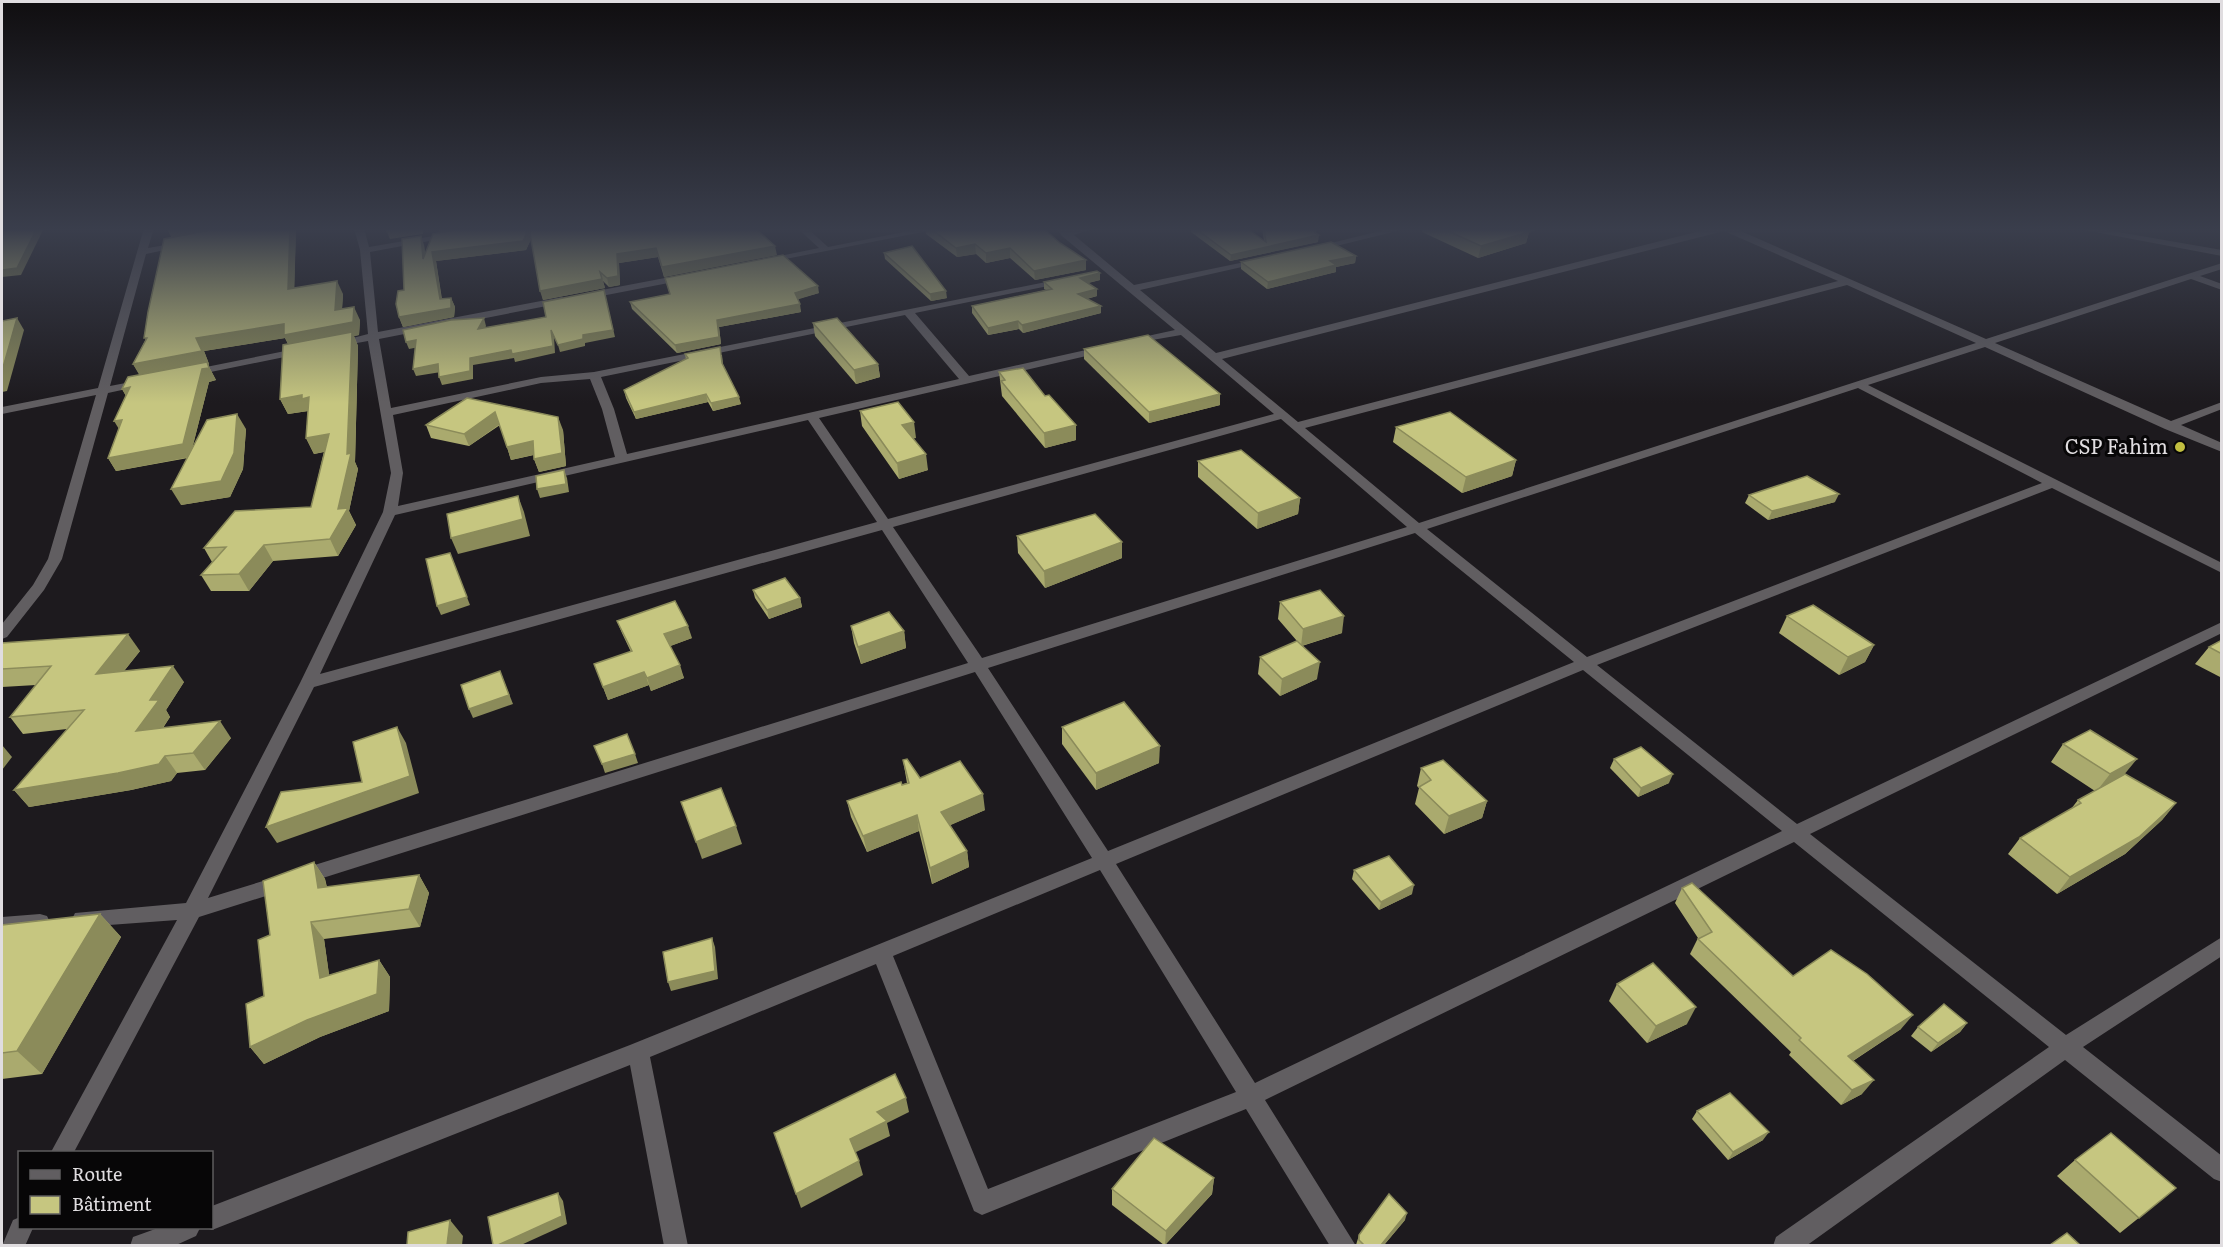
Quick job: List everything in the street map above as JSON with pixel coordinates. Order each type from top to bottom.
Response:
[{"type":"street","points":[[2,634],[39,587],[55,559],[131,286]]},
{"type":"street","points":[[63,1151],[192,911],[308,683],[390,512],[398,473],[374,336],[369,286]]},
{"type":"street","points":[[181,375],[634,286]]},
{"type":"street","points":[[388,412],[541,380],[594,375],[706,350],[1032,286]]},
{"type":"street","points":[[1128,286],[1417,528],[2222,1171]]},
{"type":"street","points":[[1132,289],[1145,286]]},
{"type":"street","points":[[1215,357],[1489,286]]},
{"type":"street","points":[[1296,426],[1831,286]]},
{"type":"street","points":[[1857,286],[2222,448]]},
{"type":"street","points":[[2,925],[192,911],[1417,528],[2159,286]]},
{"type":"street","points":[[908,312],[966,380]]},
{"type":"street","points":[[390,512],[1183,331]]},
{"type":"street","points":[[594,375],[608,409],[622,459]]},
{"type":"street","points":[[2,410],[147,382]]},
{"type":"street","points":[[1858,384],[2222,569]]},
{"type":"street","points":[[2169,426],[2222,405]]},
{"type":"street","points":[[308,683],[1283,415]]},
{"type":"street","points":[[811,416],[885,524],[1104,860],[1249,1097],[1344,1245]]},
{"type":"street","points":[[213,1218],[638,1052],[1586,663],[2053,483]]},
{"type":"street","points":[[881,952],[982,1203],[1249,1097],[2222,627]]},
{"type":"street","points":[[1785,1245],[2067,1046],[2222,945]]},
{"type":"street","points":[[638,1052],[676,1245]]},
{"type":"street","points":[[12,1245],[20,1229]]},
{"type":"street","points":[[142,1245],[183,1229]]},
{"type":"building","points":[[154,286],[288,286],[288,289],[305,286],[337,286],[335,310],[354,307],[353,322],[284,335],[284,324],[196,338],[202,351],[133,364],[147,338],[144,338]]},
{"type":"building","points":[[404,286],[438,286],[440,299],[451,298],[451,308],[399,317],[396,304],[398,291],[404,290]]},
{"type":"building","points":[[539,286],[565,286],[540,291]]},
{"type":"building","points":[[668,286],[817,286],[795,293],[800,304],[717,320],[719,337],[675,345],[630,302],[670,294]]},
{"type":"building","points":[[921,286],[942,286],[946,291],[930,294]]},
{"type":"building","points":[[1049,286],[1093,286],[1097,289],[1078,294],[1101,306],[1022,325],[1018,321],[988,328],[972,306],[1052,289]]},
{"type":"building","points":[[604,290],[613,330],[583,335],[583,339],[558,345],[551,330],[553,346],[512,354],[511,350],[470,358],[470,371],[439,377],[438,364],[413,369],[416,340],[406,342],[403,330],[451,320],[484,318],[478,329],[546,317],[543,302]]},
{"type":"building","points":[[17,318],[2,371],[2,321]]},
{"type":"building","points":[[837,318],[878,364],[854,370],[813,323]]},
{"type":"building","points":[[352,332],[347,454],[351,453],[338,509],[348,508],[330,539],[264,545],[239,574],[201,575],[226,547],[204,548],[235,511],[311,507],[329,434],[306,438],[309,397],[302,399],[302,395],[280,399],[283,345]]},
{"type":"building","points":[[1148,335],[1220,394],[1149,412],[1084,349]]},
{"type":"building","points":[[720,347],[722,363],[739,397],[711,403],[706,394],[634,412],[624,390],[688,358],[685,354]]},
{"type":"building","points":[[207,362],[209,368],[202,369],[183,444],[108,458],[122,420],[114,421],[130,387],[122,389],[128,377]]},
{"type":"building","points":[[1023,368],[1045,396],[1049,395],[1076,425],[1044,433],[1001,381],[1005,380],[999,372]]},
{"type":"building","points":[[467,398],[558,417],[562,453],[534,459],[533,441],[507,447],[495,412],[464,434],[426,425]]},
{"type":"building","points":[[898,402],[914,422],[902,425],[926,454],[897,463],[860,411]]},
{"type":"building","points":[[1450,412],[1516,460],[1466,477],[1396,427]]},
{"type":"building","points":[[237,414],[234,453],[221,481],[171,489],[207,420]]},
{"type":"building","points":[[1241,450],[1300,498],[1258,513],[1198,461]]},
{"type":"building","points":[[564,470],[566,484],[537,489],[536,476]]},
{"type":"building","points":[[1807,476],[1839,494],[1772,511],[1749,495]]},
{"type":"building","points":[[518,496],[523,519],[451,538],[447,514]]},
{"type":"building","points":[[1095,514],[1122,542],[1044,571],[1017,536]]},
{"type":"building","points":[[450,553],[467,597],[437,606],[426,559]]},
{"type":"building","points":[[785,578],[800,598],[767,610],[753,590]]},
{"type":"building","points":[[1320,590],[1344,616],[1303,629],[1280,602]]},
{"type":"building","points":[[675,601],[688,626],[664,634],[680,665],[647,678],[644,672],[603,687],[594,664],[632,651],[617,621]]},
{"type":"building","points":[[1813,605],[1874,645],[1848,657],[1787,616]]},
{"type":"building","points":[[889,612],[904,631],[858,647],[851,626]]},
{"type":"building","points":[[128,634],[96,674],[173,666],[150,700],[159,700],[136,731],[220,721],[193,753],[165,756],[159,764],[118,773],[14,790],[84,710],[10,717],[51,666],[2,669],[2,643]]},
{"type":"building","points":[[2222,640],[2222,654],[2209,647]]},
{"type":"building","points":[[1297,641],[1320,662],[1282,679],[1260,657]]},
{"type":"building","points":[[500,671],[509,695],[469,709],[461,685]]},
{"type":"building","points":[[1124,702],[1160,746],[1096,773],[1062,727]]},
{"type":"building","points":[[397,727],[410,776],[266,827],[281,792],[362,782],[353,742]]},
{"type":"building","points":[[2090,730],[2137,759],[2110,774],[2063,744]]},
{"type":"building","points":[[627,734],[635,754],[602,764],[594,746]]},
{"type":"building","points":[[1641,747],[1673,774],[1641,788],[1614,759]]},
{"type":"building","points":[[907,759],[920,778],[960,761],[983,794],[941,812],[967,851],[930,868],[917,815],[863,836],[847,801],[901,782],[902,785],[909,783],[903,760]]},
{"type":"building","points":[[1443,760],[1487,801],[1449,816],[1419,787],[1431,780],[1421,768]]},
{"type":"building","points":[[2125,774],[2176,803],[2139,837],[2070,877],[2020,838],[2081,803],[2078,800]]},
{"type":"building","points":[[721,788],[736,826],[696,842],[681,802]]},
{"type":"building","points":[[1389,856],[1414,885],[1381,902],[1354,870]]},
{"type":"building","points":[[314,862],[318,888],[419,875],[409,909],[311,922],[320,978],[379,960],[377,994],[307,1020],[250,1047],[246,1004],[264,996],[258,940],[270,935],[263,881]]},
{"type":"building","points":[[1692,883],[1793,976],[1831,950],[1867,974],[1913,1015],[1848,1056],[1874,1080],[1852,1090],[1698,939],[1712,932],[1682,888]]},
{"type":"building","points":[[100,914],[17,1051],[2,1053],[2,925]]},
{"type":"building","points":[[712,938],[715,971],[668,982],[663,952]]},
{"type":"building","points":[[1653,963],[1696,1007],[1656,1026],[1617,984]]},
{"type":"building","points":[[1944,1004],[1967,1023],[1938,1043],[1918,1027]]},
{"type":"building","points":[[895,1074],[906,1098],[877,1112],[887,1121],[850,1139],[859,1161],[796,1194],[774,1133]]},
{"type":"building","points":[[1730,1093],[1769,1132],[1733,1152],[1697,1111]]},
{"type":"building","points":[[2111,1133],[2176,1188],[2139,1218],[2075,1160]]},
{"type":"building","points":[[1154,1138],[1214,1178],[1166,1231],[1112,1189]]},
{"type":"building","points":[[558,1193],[562,1216],[498,1245],[493,1245],[488,1217]]},
{"type":"building","points":[[1389,1194],[1407,1213],[1381,1245],[1364,1245],[1359,1240],[1359,1235]]},
{"type":"building","points":[[450,1220],[447,1245],[407,1245],[408,1232]]},
{"type":"building","points":[[2067,1233],[2080,1245],[2050,1245]]},
{"type":"place","name":"CSP Fahim","points":[[2180,447]]}]
